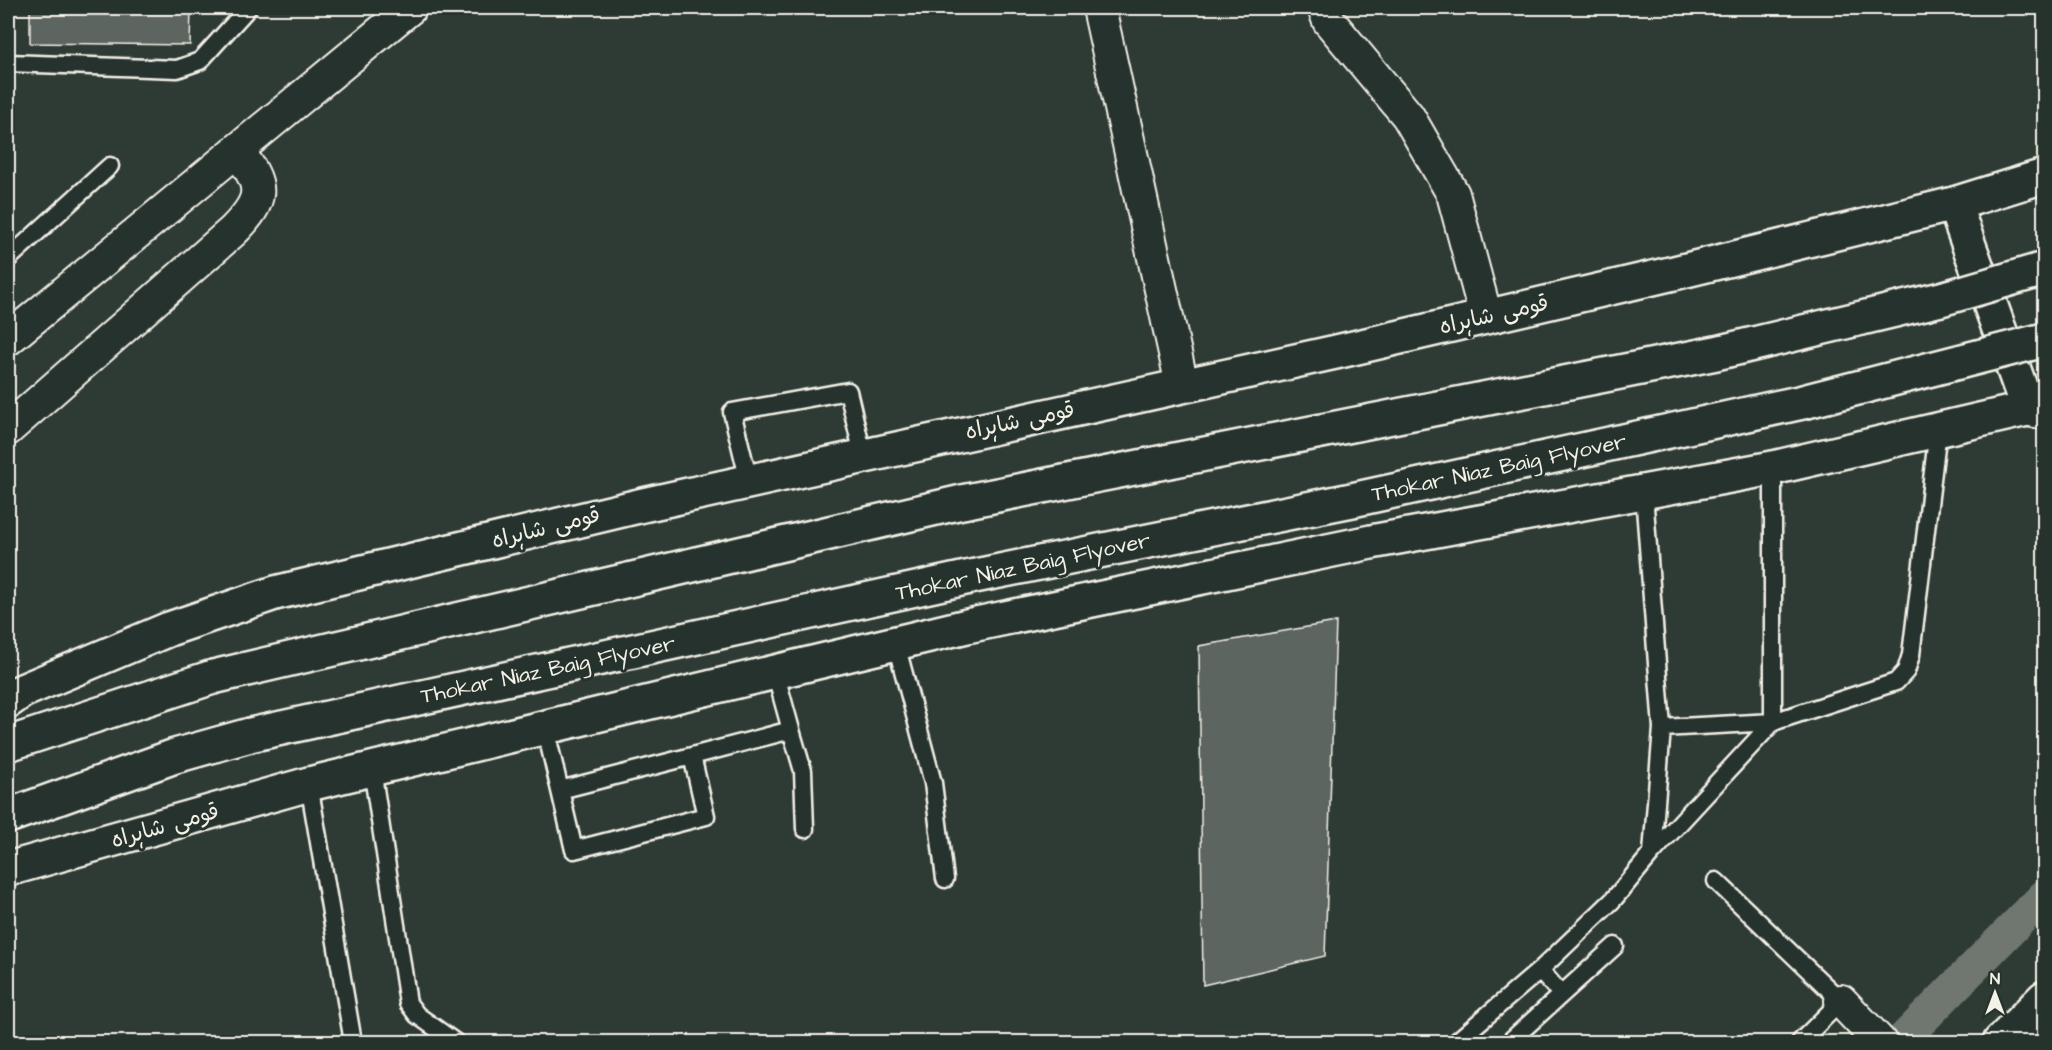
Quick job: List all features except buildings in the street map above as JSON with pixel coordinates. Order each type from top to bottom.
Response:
[{"type":"main road","name":"قومی شاہراہ","points":[[8,701],[22,691],[169,629],[274,593],[863,455],[1486,317],[1954,204],[2044,176]]},
{"type":"main road","points":[[1954,204],[2039,408]]},
{"type":"main road","points":[[8,744],[213,677],[962,502],[1716,353],[1941,299],[2044,269]]},
{"type":"main road","name":"Thokar Niaz Baig Flyover","points":[[8,816],[175,756],[250,735],[975,576],[1364,497],[1803,402],[2044,340]]},
{"type":"main road","name":"قومی شاہراہ","points":[[8,869],[309,784],[967,626],[1371,542],[1644,494],[1773,468],[2039,408]]},
{"type":"main road","points":[[2000,1042],[2044,998]]},
{"type":"main road","points":[[2035,1042],[2044,1034]]},
{"type":"street","points":[[8,339],[238,152],[410,8]]},
{"type":"street","points":[[1099,8],[1182,385]]},
{"type":"street","points":[[1324,8],[1329,21],[1408,116],[1453,194],[1486,317]]},
{"type":"street","points":[[8,429],[232,231],[254,208],[258,190],[255,173],[238,152]]},
{"type":"street","points":[[1841,1001],[1875,1037]]},
{"type":"lane","points":[[8,63],[177,69],[191,66],[200,61],[248,8]]},
{"type":"lane","points":[[8,259],[111,166]]},
{"type":"lane","points":[[749,481],[732,412],[848,391],[863,455]]},
{"type":"lane","points":[[1662,728],[1773,722],[1896,682],[1906,671],[1911,655],[1938,430]]},
{"type":"lane","points":[[1456,1042],[1540,970],[1613,900],[1652,853],[1773,722],[1773,468]]},
{"type":"lane","points":[[1644,494],[1662,728],[1652,853]]},
{"type":"lane","points":[[896,644],[933,783],[945,879]]},
{"type":"lane","points":[[775,672],[803,771],[805,829]]},
{"type":"lane","points":[[545,728],[574,850],[706,816],[692,756]]},
{"type":"lane","points":[[560,790],[791,730]]},
{"type":"lane","points":[[372,769],[408,1003],[417,1015],[455,1042]]},
{"type":"lane","points":[[309,784],[353,1042]]},
{"type":"lane","points":[[1716,881],[1841,1001],[1800,1042]]},
{"type":"lane","points":[[1509,1042],[1615,946]]},
{"type":"lane","points":[[1540,970],[1561,994]]},
{"type":"waterway","points":[[1900,1042],[2044,896]]}]
